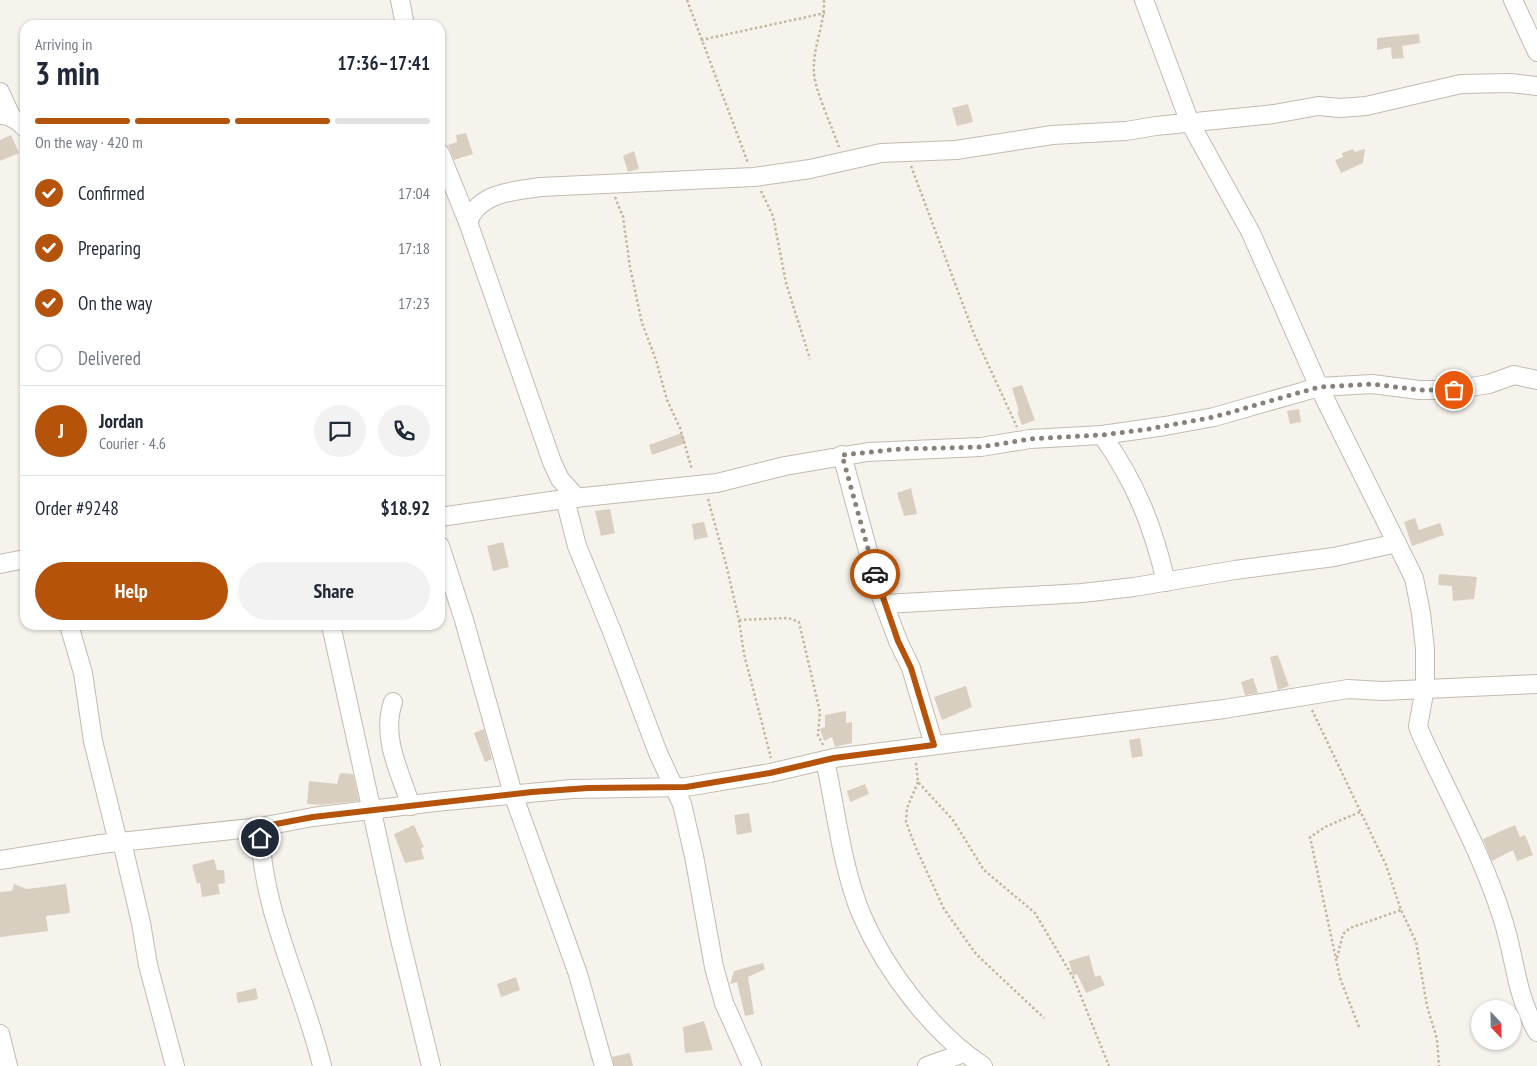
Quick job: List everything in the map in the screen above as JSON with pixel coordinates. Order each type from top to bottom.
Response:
[{"type":"street","points":[[400,0],[404,20]]},
{"type":"street","points":[[1144,0],[1190,123],[1252,232],[1319,387],[1414,578],[1425,649],[1425,688],[1418,726],[1452,796],[1492,889],[1503,920],[1516,981],[1525,1009],[1537,1032]]},
{"type":"street","points":[[1514,0],[1537,52]]},
{"type":"street","points":[[468,222],[475,208],[484,200],[504,194],[556,186],[754,177],[810,169],[881,153],[956,150],[1052,135],[1126,131],[1274,114],[1318,106],[1340,108],[1366,106],[1461,84],[1510,83],[1537,86]]},
{"type":"street","points":[[0,92],[12,120]]},
{"type":"street","points":[[445,165],[468,222],[540,432],[560,479],[571,498],[580,555],[613,634],[658,753],[688,823],[714,967],[724,1003],[752,1066]]},
{"type":"street","points":[[445,516],[571,498],[717,483],[842,455],[900,449],[981,447],[1022,440],[1102,435],[1214,417],[1319,387],[1372,384],[1420,390],[1454,390],[1483,385],[1512,375],[1537,380]]},
{"type":"street","points":[[1102,435],[1139,495],[1158,544],[1166,582]]},
{"type":"street","points":[[842,455],[878,588],[898,641],[911,668],[926,746]]},
{"type":"street","points":[[544,502],[553,487],[555,467]]},
{"type":"street","points":[[885,604],[1082,594],[1235,570],[1334,558],[1397,543]]},
{"type":"street","points":[[0,564],[20,560]]},
{"type":"street","points":[[445,561],[464,620],[512,794],[578,974],[604,1066]]},
{"type":"street","points":[[70,630],[83,673],[94,748],[141,923],[148,965],[175,1066]]},
{"type":"street","points":[[332,630],[399,935],[431,1066]]},
{"type":"street","points":[[0,860],[120,842],[260,827],[313,817],[512,794],[591,788],[674,788],[708,784],[830,759],[926,746],[1006,738],[1106,722],[1224,709],[1348,689],[1382,691],[1537,684]]},
{"type":"street","points":[[394,702],[388,716],[393,757],[411,806]]},
{"type":"street","points":[[830,759],[850,877],[862,916],[883,956],[908,992],[964,1053],[984,1066]]},
{"type":"street","points":[[260,827],[263,864],[280,935],[322,1066]]},
{"type":"street","points":[[0,1034],[8,1066]]},
{"type":"street","points":[[927,1066],[964,1053]]},
{"type":"path","points":[[687,0],[754,177],[773,216],[786,283],[810,359]]},
{"type":"path","points":[[824,0],[825,13],[817,44],[814,74],[844,160]]},
{"type":"path","points":[[701,40],[825,13]]},
{"type":"path","points":[[906,153],[974,334],[1022,440]]},
{"type":"path","points":[[609,183],[623,217],[630,267],[642,323],[652,348],[667,400],[680,428],[699,485],[739,620],[744,654],[774,772]]},
{"type":"path","points":[[739,620],[788,618],[799,622],[820,712],[818,735],[830,759]]},
{"type":"path","points":[[1304,696],[1386,865],[1401,910],[1416,942],[1427,1006],[1437,1039],[1438,1066]]},
{"type":"path","points":[[926,746],[915,771],[918,782],[953,820],[984,870],[1035,912],[1074,979],[1109,1066]]},
{"type":"path","points":[[918,782],[907,808],[906,822],[944,909],[976,954],[1044,1018]]},
{"type":"path","points":[[1359,1028],[1344,991],[1336,960],[1310,837],[1327,826],[1360,812]]},
{"type":"path","points":[[1336,960],[1343,934],[1350,928],[1401,910]]},
{"type":"building","points":[[1419,34],[1420,43],[1402,46],[1404,58],[1392,59],[1391,47],[1377,50],[1377,38]]},
{"type":"building","points":[[968,104],[973,122],[957,126],[952,108]]},
{"type":"building","points":[[466,133],[473,154],[454,160],[448,145],[457,142],[456,135]]},
{"type":"building","points":[[11,135],[19,153],[0,161],[0,140]]},
{"type":"building","points":[[1353,149],[1355,152],[1365,149],[1363,163],[1341,173],[1335,160],[1343,157],[1342,153]]},
{"type":"building","points":[[634,151],[639,169],[628,172],[623,156]]},
{"type":"building","points":[[1022,385],[1035,420],[1022,425],[1012,388]]},
{"type":"building","points":[[1299,409],[1301,422],[1290,424],[1287,411]]},
{"type":"building","points":[[682,433],[686,443],[652,455],[649,445]]},
{"type":"building","points":[[911,488],[917,514],[904,516],[897,493]]},
{"type":"building","points":[[610,509],[615,533],[601,536],[595,511]]},
{"type":"building","points":[[1415,518],[1419,530],[1440,523],[1444,535],[1412,546],[1404,522]]},
{"type":"building","points":[[704,522],[708,537],[694,540],[692,524]]},
{"type":"building","points":[[503,542],[509,567],[493,571],[487,546]]},
{"type":"building","points":[[1439,574],[1477,577],[1474,599],[1453,601],[1452,586],[1438,585]]},
{"type":"building","points":[[1278,655],[1289,686],[1278,690],[1270,657]]},
{"type":"building","points":[[1253,678],[1258,693],[1245,695],[1241,682]]},
{"type":"building","points":[[966,686],[972,707],[942,720],[934,697]]},
{"type":"building","points":[[846,711],[846,723],[852,722],[852,743],[835,747],[832,737],[824,741],[820,729],[825,727],[825,715]]},
{"type":"building","points":[[484,729],[492,759],[485,762],[474,733]]},
{"type":"building","points":[[1140,738],[1143,756],[1132,758],[1129,740]]},
{"type":"building","points":[[340,773],[353,774],[359,801],[321,805],[307,804],[309,781],[337,784]]},
{"type":"building","points":[[865,784],[869,794],[850,802],[847,791]]},
{"type":"building","points":[[749,813],[752,832],[737,835],[734,815]]},
{"type":"building","points":[[414,825],[424,847],[421,848],[424,859],[405,863],[394,834]]},
{"type":"building","points":[[1515,825],[1520,837],[1525,835],[1533,855],[1517,861],[1513,850],[1492,861],[1483,839]]},
{"type":"building","points":[[214,859],[217,870],[224,870],[225,883],[218,884],[220,894],[202,897],[200,883],[197,884],[192,865]]},
{"type":"building","points":[[14,884],[27,889],[66,884],[70,913],[46,916],[48,931],[0,937],[0,892],[12,891]]},
{"type":"building","points":[[1089,955],[1095,977],[1100,975],[1105,985],[1086,993],[1077,974],[1073,976],[1069,961]]},
{"type":"building","points":[[763,963],[765,969],[748,977],[754,1014],[745,1016],[737,982],[730,984],[734,971]]},
{"type":"building","points":[[516,977],[520,990],[501,997],[497,984]]},
{"type":"building","points":[[256,988],[258,999],[238,1003],[236,993]]},
{"type":"building","points":[[704,1021],[713,1050],[685,1053],[683,1027]]},
{"type":"building","points":[[630,1053],[633,1066],[614,1066],[612,1057]]},
{"type":"way so far","points":[[875,574],[842,455],[900,449],[935,450],[981,447],[1030,439],[1102,435],[1149,429],[1214,417],[1319,387],[1372,384],[1420,390],[1454,390]]},
{"type":"route","points":[[260,838],[260,827],[313,817],[369,812],[435,802],[572,789],[686,787],[770,773],[834,758],[934,745],[911,668],[898,641],[891,618],[878,588],[875,574]]}]
